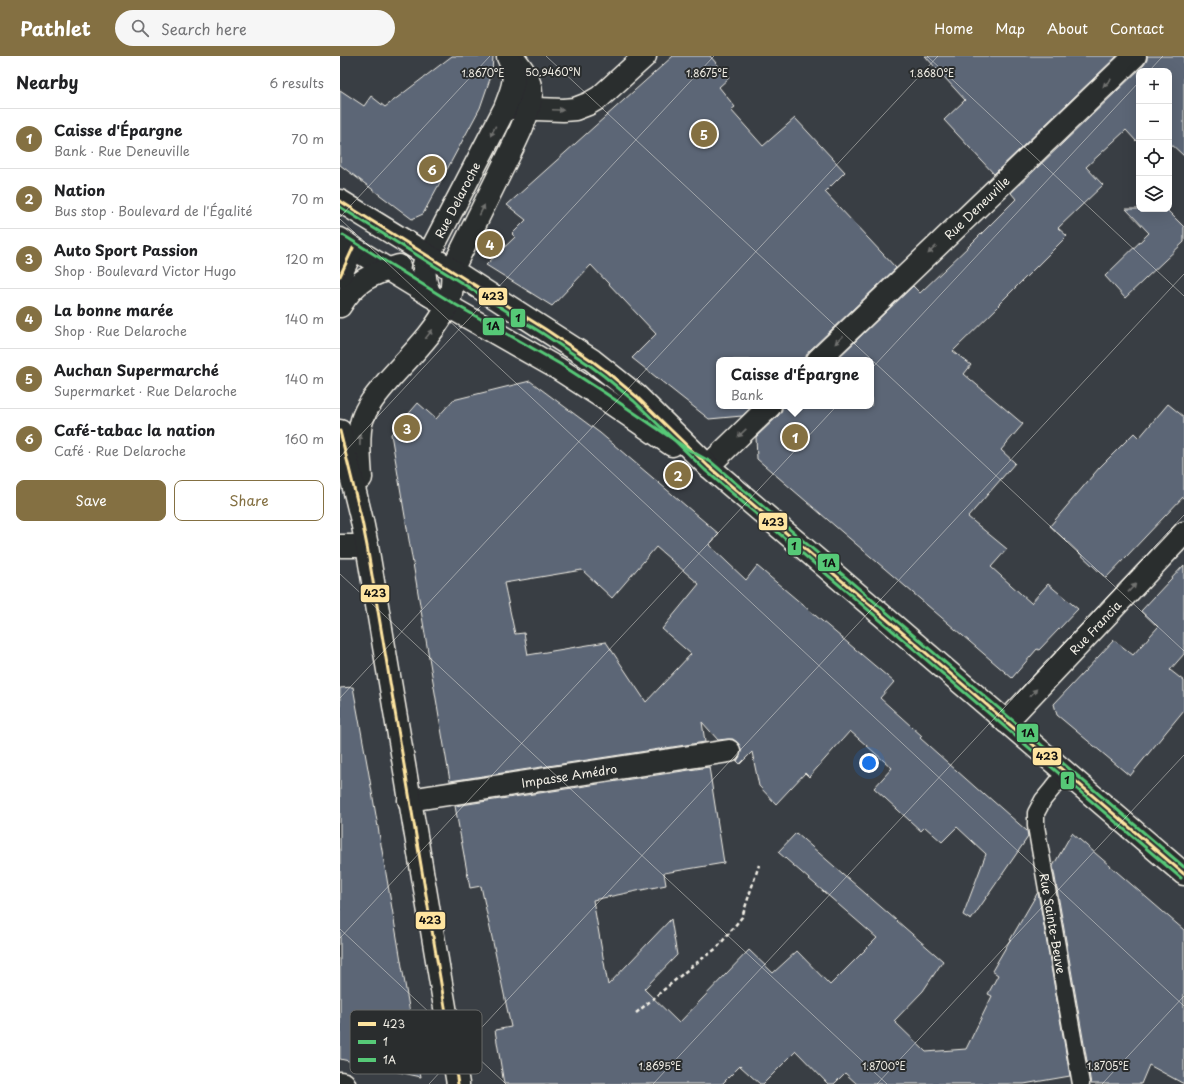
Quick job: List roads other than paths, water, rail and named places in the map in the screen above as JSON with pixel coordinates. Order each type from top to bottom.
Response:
[{"type":"main road","name":"Rue Delaroche","points":[[439,300],[425,285],[424,264],[505,108],[514,84],[512,66],[507,56]]},
{"type":"main road","points":[[439,300],[451,295],[453,281],[452,270],[516,140],[528,108],[531,94],[526,73],[512,56]]},
{"type":"main road","points":[[505,108],[575,109],[600,97],[646,56]]},
{"type":"main road","name":"Rue Deneuville","points":[[821,357],[1135,56]]},
{"type":"main road","points":[[340,201],[452,270],[592,360],[636,395],[708,466],[1184,874]]},
{"type":"main road","points":[[340,276],[347,243],[439,300],[563,372],[609,401],[674,446],[708,466]]},
{"type":"main road","points":[[340,306],[351,290],[368,277],[381,271],[418,261],[428,256]]},
{"type":"main road","points":[[362,521],[361,422],[367,408],[377,394],[440,320],[439,300]]},
{"type":"main road","points":[[708,466],[767,409]]},
{"type":"main road","points":[[340,431],[367,546],[445,1010]]},
{"type":"main road","name":"Rue Francia","points":[[1006,722],[1184,533]]},
{"type":"main road","points":[[340,546],[367,546]]},
{"type":"main road","name":"Impasse Amédro","points":[[409,800],[729,750]]},
{"type":"main road","points":[[456,1074],[458,1084]]},
{"type":"main road","points":[[340,1083],[344,1084]]},
{"type":"lane","name":"Rue Sainte-Beuve","points":[[1066,772],[1043,800],[1036,813],[1036,826],[1081,1084]]},
{"type":"place","name":"Auchan Supermarché","points":[[704,134]]},
{"type":"place","name":"Café-tabac la nation","points":[[432,169]]},
{"type":"place","name":"La bonne marée","points":[[490,244]]},
{"type":"place","name":"Auto Sport Passion","points":[[407,428]]},
{"type":"place","name":"Caisse d'Épargne","points":[[795,437]]},
{"type":"place","name":"Nation","points":[[678,475]]}]
